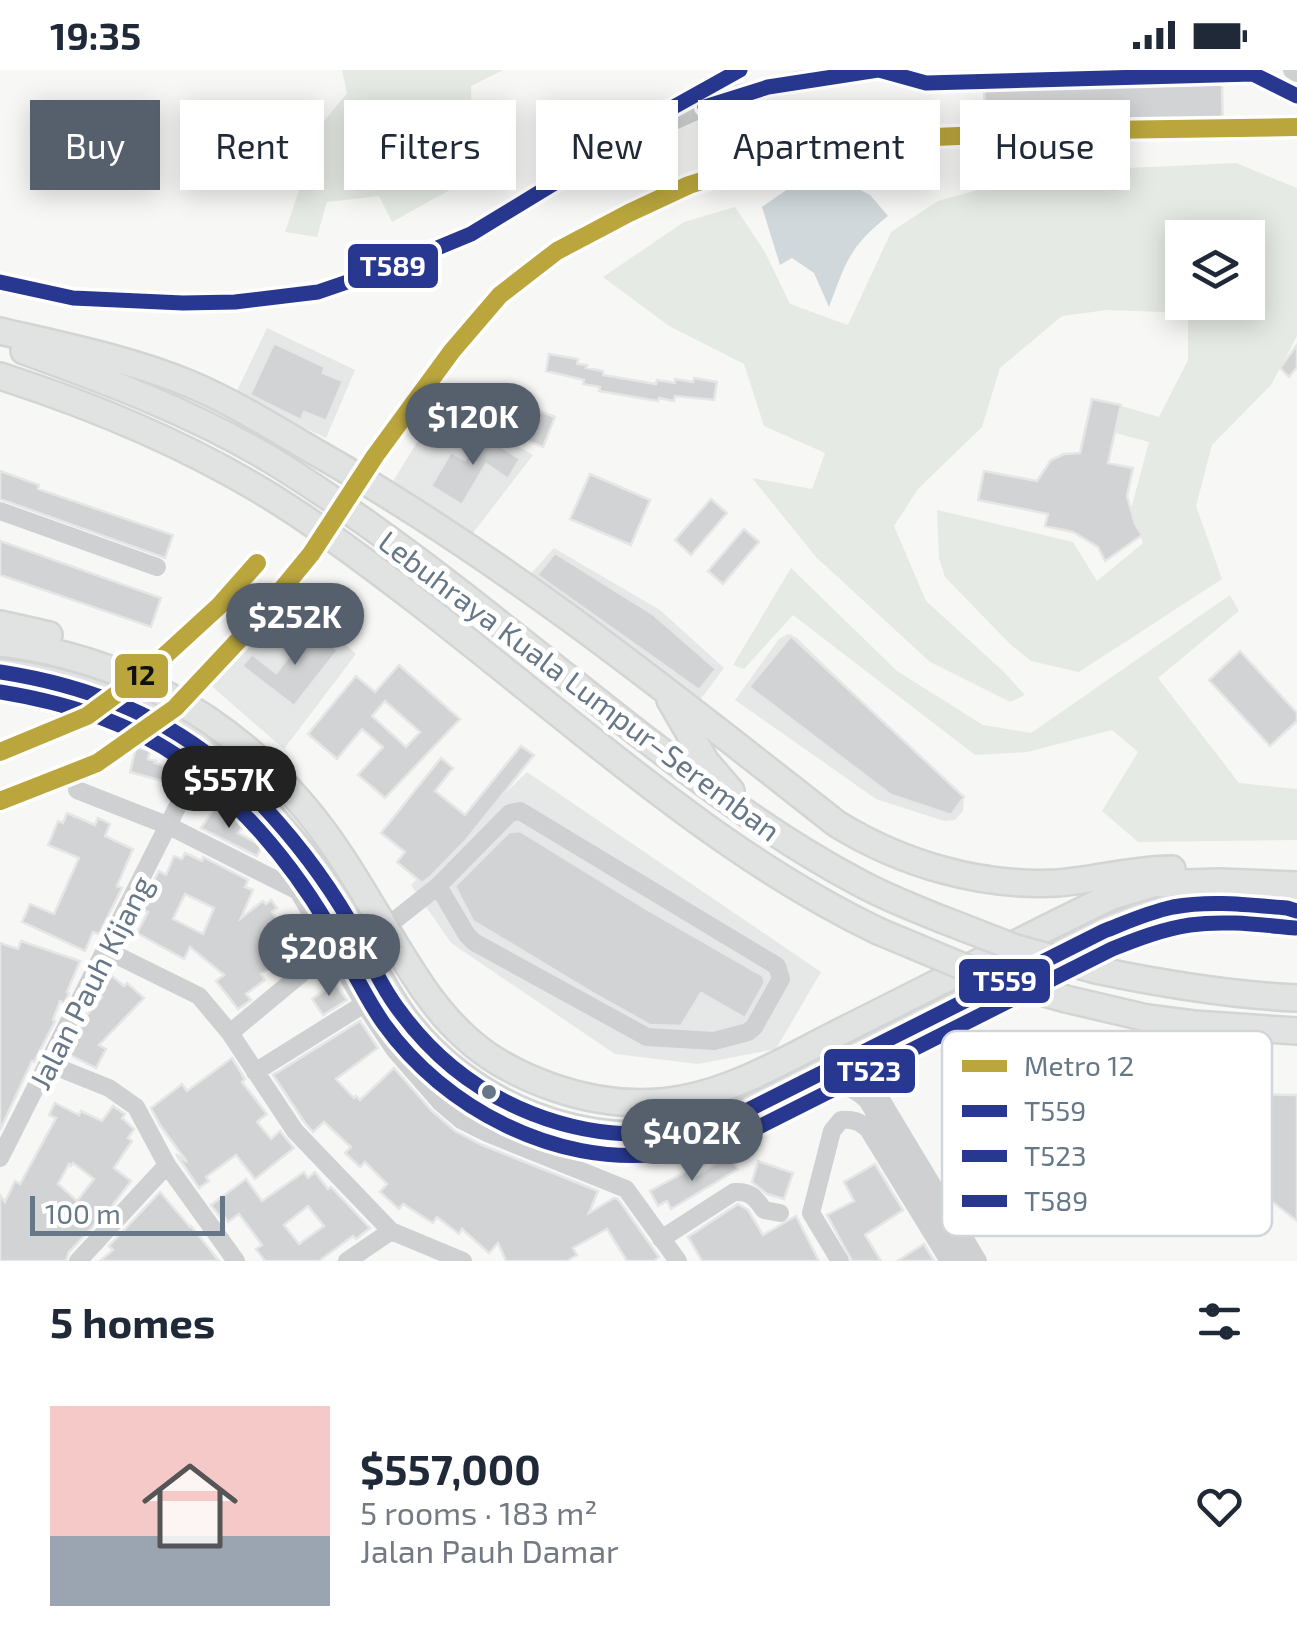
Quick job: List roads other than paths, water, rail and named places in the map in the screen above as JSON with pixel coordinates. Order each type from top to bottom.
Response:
[{"type":"highway","points":[[0,331],[147,368],[218,396],[357,476],[570,620],[838,824],[884,850],[936,868],[994,880],[1055,883],[1147,869],[1297,867]]},
{"type":"highway","name":"Lebuhraya Kuala Lumpur–Seremban","points":[[0,343],[154,400],[272,460],[404,551],[710,789],[860,884],[1016,948],[1096,970],[1198,989],[1297,998]]},
{"type":"highway","name":"Lebuhraya Kuala Lumpur–Seremban","points":[[0,376],[115,417],[200,456],[300,516],[393,582],[662,796],[781,879],[830,908],[988,977],[1066,1000],[1147,1018],[1297,1031]]},
{"type":"highway","points":[[0,624],[91,648],[113,670]]},
{"type":"highway","points":[[0,643],[34,647],[113,670],[202,713],[252,752],[328,835],[427,996],[465,1038],[516,1072],[581,1097],[652,1102],[710,1092],[744,1079],[1112,896],[1153,884],[1220,882],[1295,903]]},
{"type":"highway","points":[[0,672],[84,689],[131,708],[206,752],[240,782],[300,850],[341,908],[401,1014],[413,1028],[456,1071],[503,1103],[573,1128],[615,1134],[653,1133],[720,1121],[1104,931],[1138,918],[1203,904],[1295,903]]},
{"type":"highway","points":[[664,692],[706,762],[755,820]]},
{"type":"street","points":[[678,104],[740,70]]},
{"type":"street","points":[[678,120],[732,95],[798,80],[878,70]]},
{"type":"street","points":[[1246,72],[1297,96]]},
{"type":"street","points":[[0,282],[73,298],[168,302],[235,302],[318,292],[470,234],[543,190]]},
{"type":"street","points":[[0,511],[157,566]]},
{"type":"street","name":"Jalan Pauh Kijang","points":[[0,1158],[206,752]]},
{"type":"street","points":[[77,790],[169,826],[298,891],[394,1049],[441,1103],[461,1120],[487,1133],[626,1189],[678,1261]]},
{"type":"street","points":[[386,928],[438,886],[510,814],[520,811],[777,966],[781,978],[754,1028],[748,1032],[705,1042],[647,1037],[474,942],[438,886]]},
{"type":"street","points":[[230,1032],[332,948]]},
{"type":"street","points":[[106,950],[200,996],[230,1032],[295,1131],[391,1231],[464,1261]]},
{"type":"street","points":[[255,1072],[364,1004]]},
{"type":"street","points":[[883,1042],[872,1060],[869,1075],[942,1201]]},
{"type":"street","points":[[49,1064],[109,1088],[136,1107],[167,1165],[236,1261]]},
{"type":"street","points":[[802,1083],[832,1082],[847,1086],[866,1100],[942,1226]]},
{"type":"street","points":[[840,1261],[812,1213],[832,1131],[841,1120],[851,1119],[868,1130],[950,1261]]},
{"type":"street","points":[[78,1261],[167,1165]]},
{"type":"street","points":[[662,1239],[734,1192],[755,1196],[764,1210],[780,1213]]},
{"type":"street","points":[[347,1261],[391,1231]]},
{"type":"street","points":[[948,1236],[963,1261]]},
{"type":"street","points":[[963,1236],[978,1261]]},
{"type":"metro line","name":"12","points":[[0,801],[97,763],[175,708],[250,628],[311,554],[375,456],[452,351],[500,295],[557,251],[629,213],[689,185],[830,146],[911,138],[1103,130],[1297,127]]},
{"type":"metro line","name":"12","points":[[0,752],[87,716],[148,671],[219,606],[257,563]]}]
